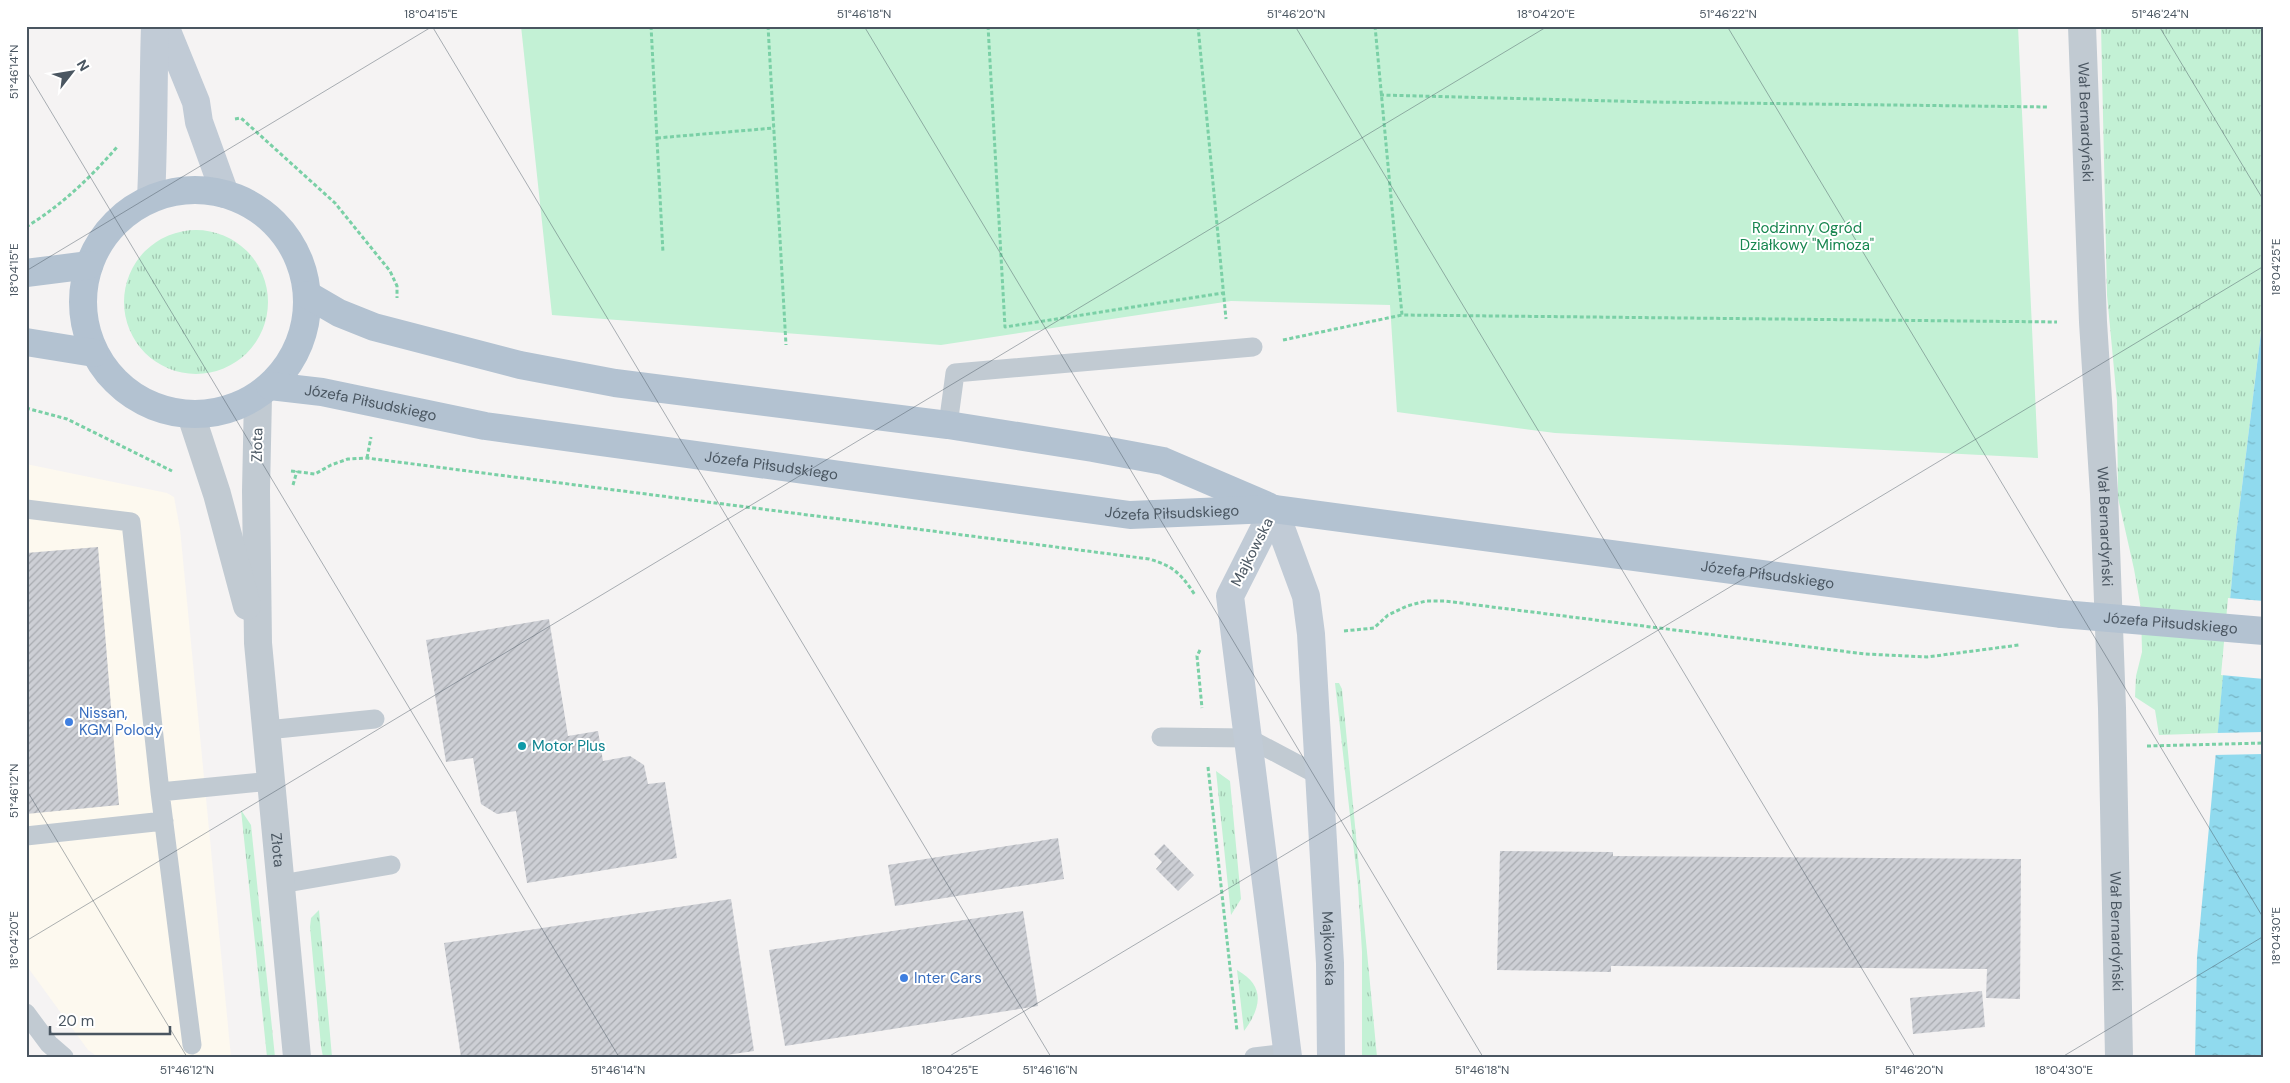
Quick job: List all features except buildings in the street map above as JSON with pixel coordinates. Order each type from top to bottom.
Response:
[{"type":"main road","points":[[151,198],[155,126],[153,106],[155,26]]},
{"type":"main road","points":[[165,26],[196,102],[199,122],[225,194]]},
{"type":"main road","points":[[200,190],[225,194],[247,202],[266,215],[282,231],[295,250],[308,294],[306,320],[299,345],[288,367],[264,391],[238,407],[214,414],[191,415],[167,412],[144,403],[131,395],[107,373],[94,353],[86,332],[82,309],[83,287],[89,265],[98,244],[113,225],[131,210],[151,198],[184,191],[200,190]]},
{"type":"main road","points":[[26,273],[89,265]]},
{"type":"main road","name":"Józefa Piłsudskiego","points":[[308,294],[339,313],[392,332],[566,374],[1017,435],[1162,461],[1274,509]]},
{"type":"main road","points":[[26,342],[94,353]]},
{"type":"main road","name":"Józefa Piłsudskiego","points":[[264,391],[322,392],[485,426],[1130,515],[1274,509],[2062,614],[2264,631]]},
{"type":"main road","name":"Majkowska","points":[[1274,509],[1230,596],[1288,1055]]},
{"type":"main road","name":"Majkowska","points":[[1274,509],[1306,596],[1311,634],[1330,963],[1331,1057]]},
{"type":"street","name":"Wał Bernardyński","points":[[2082,26],[2093,322],[2104,494],[2112,708],[2119,1057]]},
{"type":"street","name":"Złota","points":[[264,391],[256,470],[258,643],[297,1057]]},
{"type":"street","name":"Złota","points":[[191,415],[210,473],[258,643]]},
{"type":"lane","points":[[948,425],[955,373],[1253,347]]},
{"type":"lane","points":[[26,509],[131,522],[160,792],[192,1045]]},
{"type":"lane","points":[[267,730],[375,719]]},
{"type":"lane","points":[[1161,737],[1248,738],[1320,776]]},
{"type":"lane","points":[[160,792],[271,781]]},
{"type":"lane","points":[[26,836],[164,821]]},
{"type":"lane","points":[[281,884],[391,866]]},
{"type":"lane","points":[[26,1013],[49,1044]]},
{"type":"lane","points":[[26,1028],[64,1057]]},
{"type":"lane","points":[[1254,1057],[1288,1055]]},
{"type":"path","points":[[651,26],[663,253]]},
{"type":"path","points":[[768,26],[786,345]]},
{"type":"path","points":[[988,26],[1005,327],[1223,293]]},
{"type":"path","points":[[1198,26],[1228,349]]},
{"type":"path","points":[[1375,26],[1402,315]]},
{"type":"path","points":[[1380,95],[1652,102],[2084,107]]},
{"type":"path","points":[[199,122],[241,118],[335,203],[390,272],[397,286],[397,303],[392,332]]},
{"type":"path","points":[[26,227],[49,213],[72,195],[135,127],[155,126]]},
{"type":"path","points":[[657,138],[774,128]]},
{"type":"path","points":[[1253,347],[1402,315],[1673,317],[1884,322],[2093,322]]},
{"type":"path","points":[[367,458],[378,404]]},
{"type":"path","points":[[26,408],[67,419],[180,476],[189,477],[210,473]]},
{"type":"path","points":[[256,470],[284,470],[315,474],[331,465],[348,459],[367,458],[1149,559],[1167,564],[1182,576],[1195,595],[1197,602]]},
{"type":"path","points":[[1374,628],[1388,615],[1407,606],[1426,601],[1445,601],[1882,656],[1927,657],[2024,645]]},
{"type":"path","points":[[1201,646],[1197,656],[1238,1038]]},
{"type":"path","points":[[2159,745],[2264,743]]},
{"type":"shaded area","points":[[26,464],[167,493],[174,497],[180,529],[231,1057],[98,1057],[88,1050],[26,965]]},
{"type":"green space","name":"Rodzinny Ogród Działkowy \"Mimoza\"","points":[[521,26],[2018,26],[2038,458],[1555,433],[1397,412],[1390,305],[1231,301],[941,345],[552,315]]},
{"type":"green space","points":[[2101,26],[2264,26],[2264,308],[2236,535],[2218,733],[2159,735],[2155,710],[2135,697],[2136,676],[2142,652],[2141,609],[2118,498],[2117,401],[2107,295]]},
{"type":"green space","points":[[196,230],[224,235],[247,251],[263,274],[268,302],[263,330],[247,353],[224,369],[196,374],[168,369],[145,353],[129,330],[124,302],[129,274],[145,251],[168,235]]},
{"type":"green space","points":[[1335,683],[1339,683],[1342,689],[1377,1057],[1362,1057],[1362,952],[1358,886]]},
{"type":"green space","points":[[1216,771],[1230,781],[1241,899],[1231,915]]},
{"type":"green space","points":[[241,810],[251,825],[275,1057],[267,1057]]},
{"type":"green space","points":[[319,910],[332,1057],[323,1057],[321,1046],[310,927],[311,918]]},
{"type":"green space","points":[[1237,970],[1253,983],[1258,998],[1254,1014],[1244,1031]]},
{"type":"water","points":[[2264,308],[2264,1057],[2195,1057],[2197,957],[2236,535]]},
{"type":"pier","points":[[2228,598],[2264,601],[2264,679],[2221,675]]},
{"type":"pier","points":[[2264,732],[2264,754],[2213,755],[2215,733]]},
{"type":"place","name":"Nissan, KGM Polody","points":[[69,722]]},
{"type":"place","name":"Motor Plus","points":[[522,746]]},
{"type":"place","name":"Inter Cars","points":[[904,978]]}]
